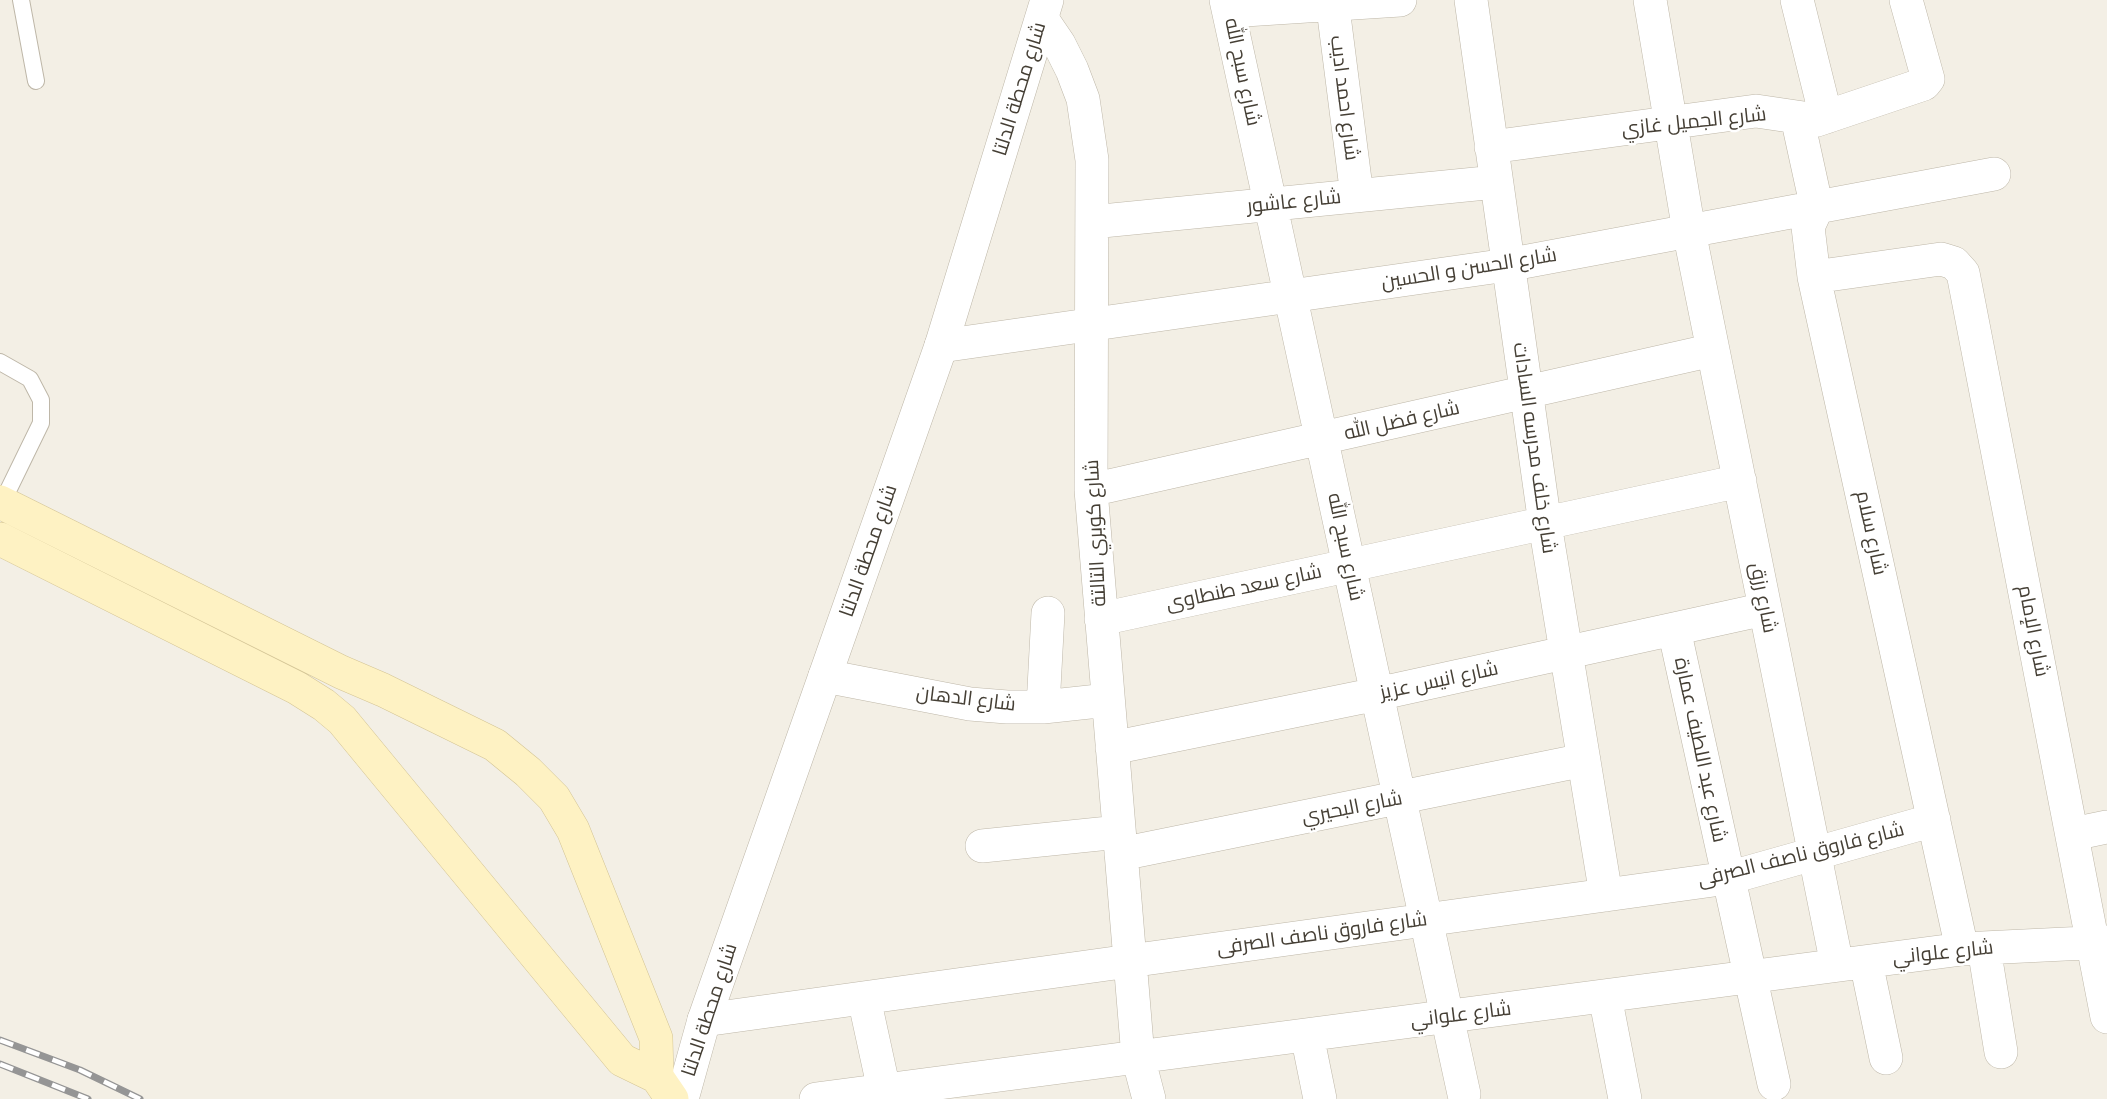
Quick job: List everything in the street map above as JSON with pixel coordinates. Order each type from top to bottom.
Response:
[{"type":"main road","points":[[1,503],[340,672],[383,690],[495,746],[528,772],[554,798],[573,830],[656,1038],[664,1088]]},
{"type":"main road","points":[[0,539],[297,688],[324,705],[342,720],[622,1060],[664,1088]]},
{"type":"main road","points":[[342,720],[383,690]]},
{"type":"street","points":[[1227,6],[1400,0]]},
{"type":"street","name":"شارع خلف مدرسه السادات","points":[[1471,0],[1525,393],[1606,895]]},
{"type":"street","name":"شارع رزق","points":[[1650,0],[1689,231],[1815,854],[1886,1058]]},
{"type":"street","name":"شارع سلام","points":[[1797,0],[1812,117],[1816,208],[1808,227],[1814,277],[1934,820],[1973,948],[2001,1052]]},
{"type":"street","name":"شارع الجميل غازي","points":[[1491,147],[1756,111],[1812,117],[1927,82],[1906,0]]},
{"type":"street","name":"شارع احمد اديب","points":[[1332,2],[1357,196]]},
{"type":"street","name":"شارع سبح الله","points":[[1227,6],[1464,1094]]},
{"type":"street","name":"شارع كوبري التالتة","points":[[1045,10],[1083,99],[1092,160],[1091,490],[1138,1057],[1149,1099]]},
{"type":"street","name":"شارع محطة الدلتا","points":[[682,1099],[704,1020],[941,346],[1045,10]]},
{"type":"street","name":"شارع الحسن و الحسين","points":[[941,346],[1507,265],[1994,174]]},
{"type":"street","name":"شارع عاشور","points":[[1092,222],[1496,182]]},
{"type":"street","name":"شارع الإمام","points":[[1814,277],[1941,259],[1954,263],[1963,273],[2073,834],[2100,943],[2107,1017]]},
{"type":"street","name":"شارع فضل الله","points":[[1091,490],[1713,350]]},
{"type":"street","name":"شارع سعد طنطاوى","points":[[1101,619],[1740,482]]},
{"type":"street","name":"شارع انيس عزيز","points":[[1112,748],[1377,694],[1765,609]]},
{"type":"street","points":[[1043,707],[1048,613]]},
{"type":"street","name":"شارع عبد اللطيف عمارة","points":[[1674,629],[1774,1084]]},
{"type":"street","name":"شارع الدهان","points":[[825,676],[970,704],[1043,707],[1108,700]]},
{"type":"street","name":"شارع البحيري","points":[[982,846],[1120,843],[1400,799],[1584,760]]},
{"type":"street","name":"شارع فاروق ناصف الصرفى","points":[[704,1020],[1728,878],[1934,820]]},
{"type":"street","points":[[2073,834],[2107,827]]},
{"type":"street","name":"شارع علواني","points":[[816,1099],[1973,948],[2100,943]]},
{"type":"street","points":[[1605,996],[1625,1099]]},
{"type":"street","points":[[864,998],[884,1090]]},
{"type":"street","points":[[1307,1035],[1320,1099]]},
{"type":"lane","points":[[21,0],[36,81]]},
{"type":"lane","points":[[0,362],[30,379],[41,400],[41,423],[1,503]]},
{"type":"railway","points":[[0,1040],[80,1070],[140,1099]]},
{"type":"railway","points":[[0,1064],[88,1099]]}]
